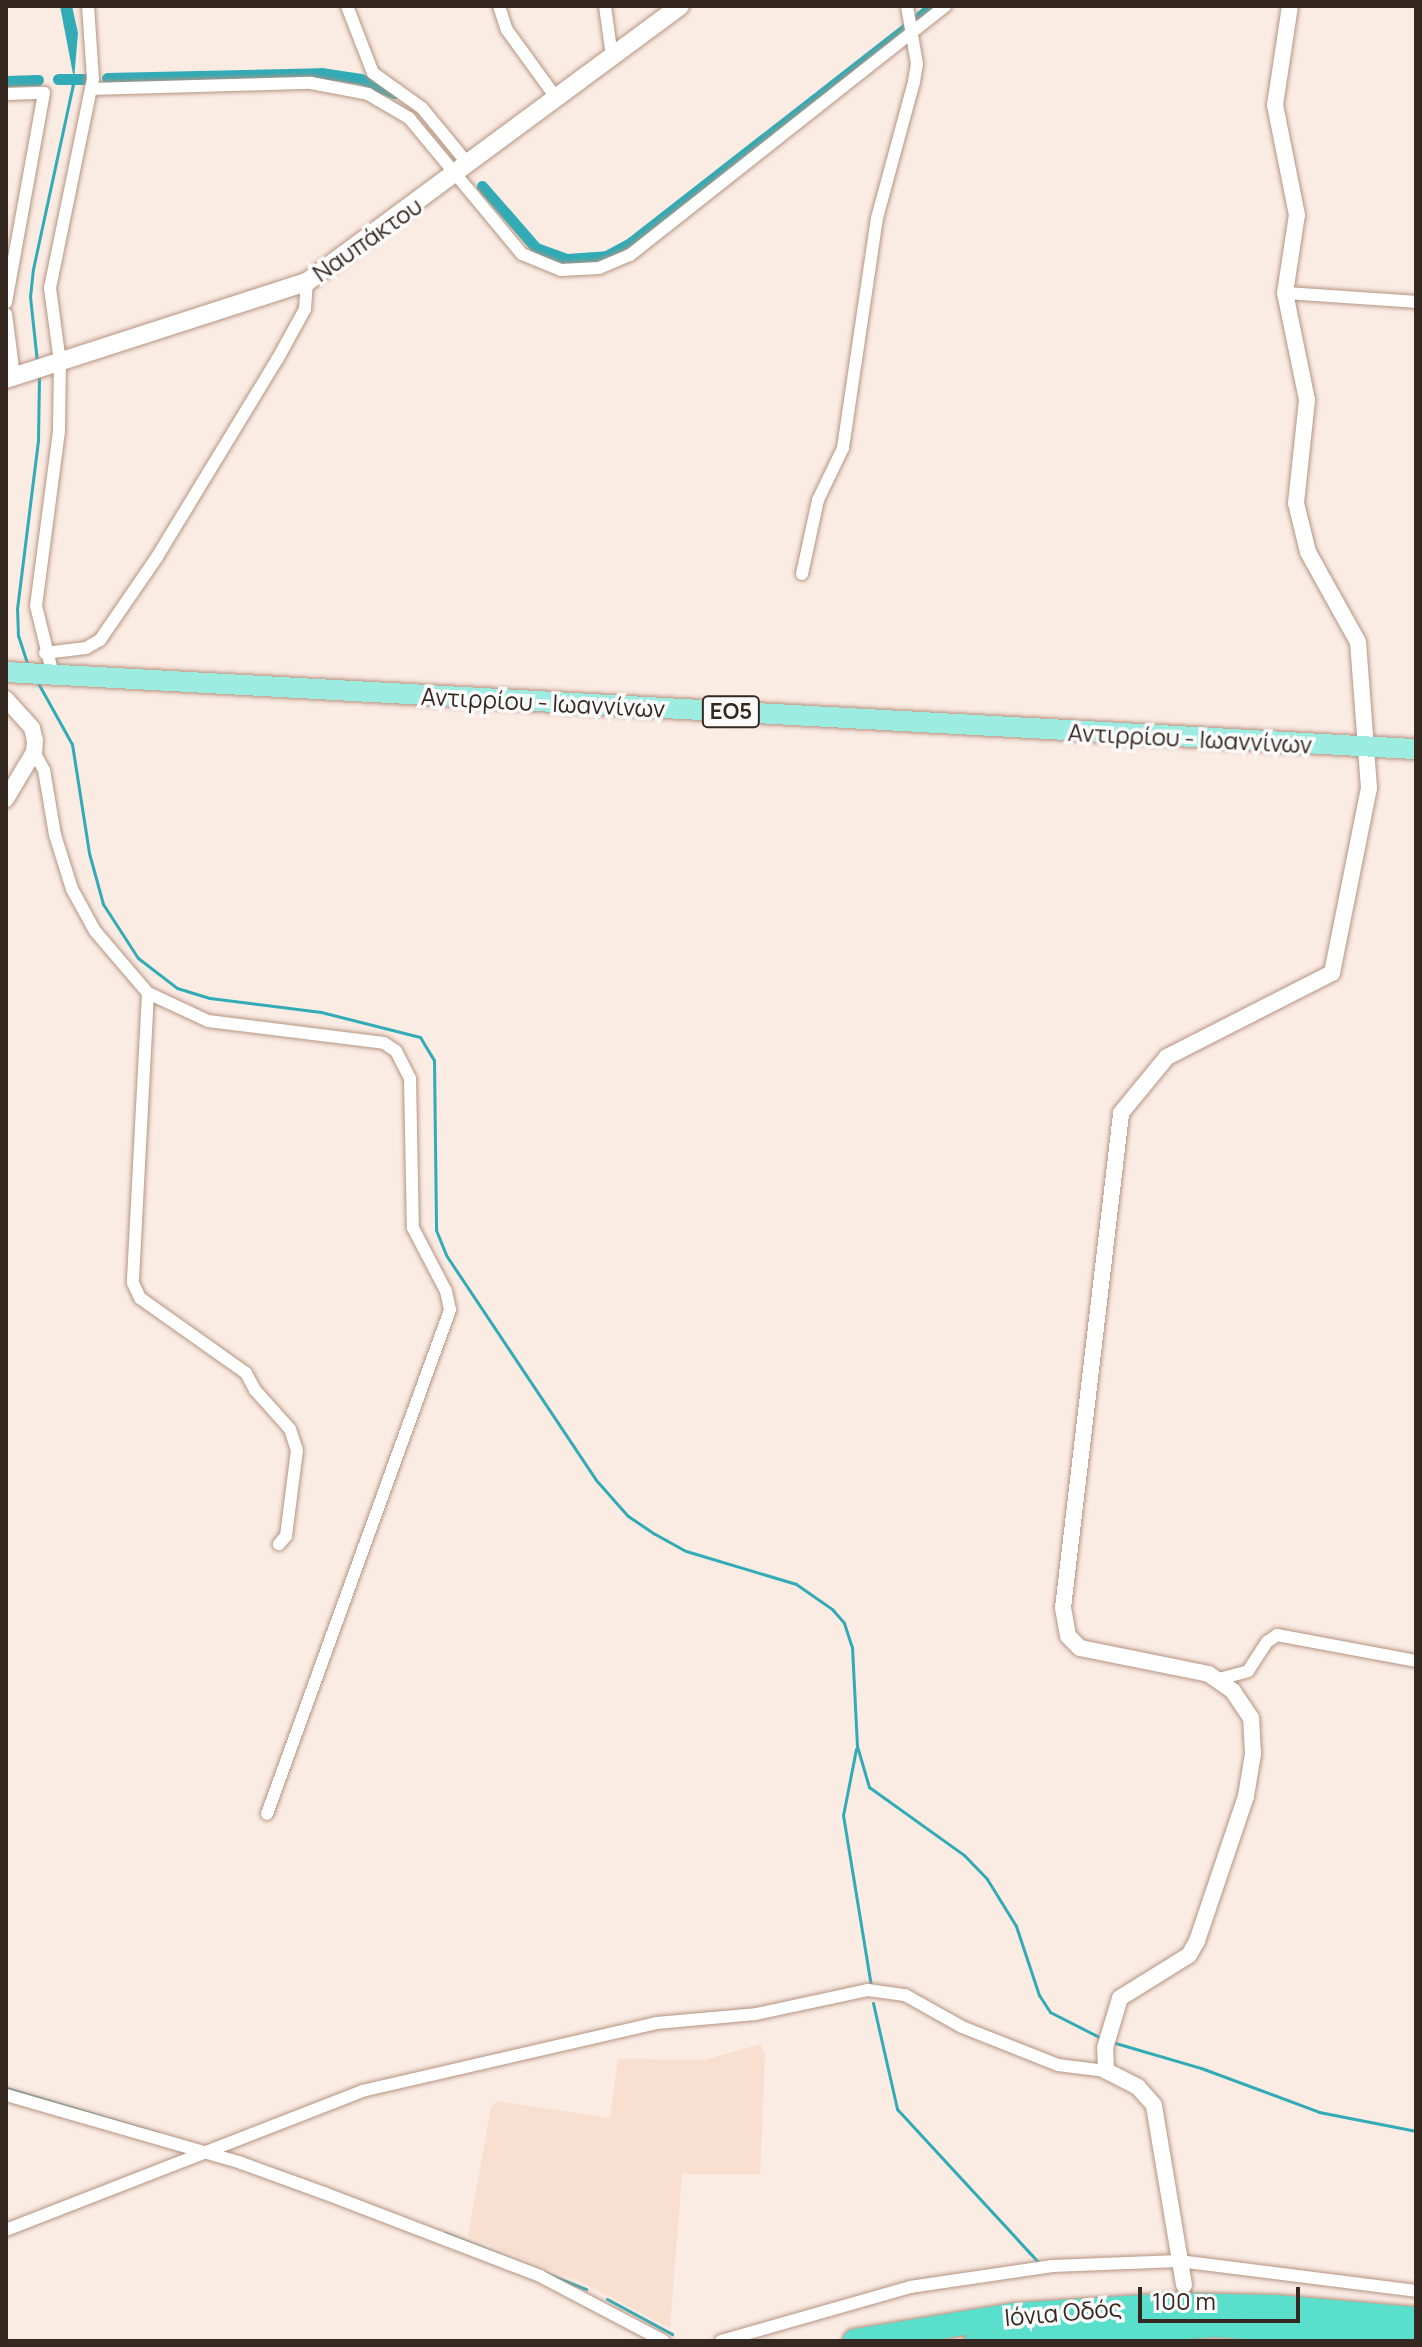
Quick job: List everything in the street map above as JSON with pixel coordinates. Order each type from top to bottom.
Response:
[{"type":"highway","name":"Ιόνια Οδός","points":[[855,2341],[1014,2315],[1171,2305],[1416,2319]]},
{"type":"highway","name":"Ιόνια Οδός","points":[[977,2341],[1216,2325],[1416,2339]]},
{"type":"main road","name":"Ναυπάκτου","points":[[16,376],[307,282],[463,170],[680,6]]},
{"type":"main road","name":"Αντιρρίου - Ιωαννίνων","points":[[8,672],[1416,749]]},
{"type":"street","points":[[50,675],[37,597],[58,446],[52,274],[91,89],[94,56],[88,6]]},
{"type":"street","points":[[347,6],[373,73],[422,108],[514,247],[531,260],[561,270],[612,264],[630,255],[945,6]]},
{"type":"street","points":[[499,6],[507,30],[557,99]]},
{"type":"street","points":[[605,6],[612,57]]},
{"type":"street","points":[[802,574],[818,500],[843,448],[877,218],[917,64],[907,6]]},
{"type":"street","points":[[1290,6],[1275,105],[1297,215],[1285,293],[1307,400],[1296,503],[1299,525],[1321,577],[1358,642],[1370,748],[1369,788],[1332,973],[1167,1057],[1121,1113],[1065,1622],[1068,1636],[1085,1651],[1219,1679],[1248,1671],[1267,1642],[1282,1635],[1416,1661]]},
{"type":"street","points":[[91,89],[334,85],[368,94],[401,111],[463,170]]},
{"type":"street","points":[[6,94],[44,93],[6,303]]},
{"type":"street","points":[[45,653],[91,647],[102,637],[277,360],[305,309],[307,282]]},
{"type":"street","points":[[1285,293],[1416,302]]},
{"type":"street","points":[[6,314],[16,376]]},
{"type":"street","points":[[6,699],[32,728],[34,752],[44,770],[55,835],[72,889],[95,931],[148,993],[208,1021],[363,1038],[396,1051],[406,1065],[411,1088],[413,1228],[450,1304],[267,1814]]},
{"type":"street","points":[[6,799],[34,752]]},
{"type":"street","points":[[148,993],[133,1283],[140,1298],[246,1373],[255,1390],[290,1429],[297,1450],[286,1536],[279,1544]]},
{"type":"street","points":[[1106,2071],[1105,2048],[1120,1998],[1193,1950],[1236,1834],[1252,1762],[1252,1722],[1247,1707],[1219,1679]]},
{"type":"street","points":[[6,2230],[201,2151],[394,2082],[656,2023],[756,2014],[868,1990],[905,1995],[962,2027],[1058,2065],[1106,2071],[1138,2087],[1154,2105],[1184,2285]]},
{"type":"street","points":[[6,2095],[201,2151],[540,2276],[664,2341]]},
{"type":"street","points":[[721,2341],[968,2275],[1179,2261],[1416,2291]]},
{"type":"shaded area","points":[[760,2044],[765,2055],[760,2174],[682,2174],[670,2328],[581,2282],[468,2236],[491,2107],[497,2101],[610,2118],[618,2059],[705,2060]]},
{"type":"water","points":[[60,6],[72,6],[78,33],[74,79]]},
{"type":"waterway","points":[[920,16],[933,6]]},
{"type":"waterway","points":[[482,186],[536,248],[567,259],[606,256],[630,243],[910,25]]},
{"type":"waterway","points":[[107,78],[321,73],[361,79],[394,93]]},
{"type":"waterway","points":[[58,79],[87,79]]},
{"type":"waterway","points":[[37,362],[30,297],[33,269],[74,79]]},
{"type":"waterway","points":[[6,81],[38,80]]},
{"type":"waterway","points":[[28,666],[18,636],[17,609],[38,440],[39,377]]},
{"type":"waterway","points":[[38,683],[72,744],[89,853],[103,904],[138,958],[177,988],[210,998],[321,1012],[420,1037],[434,1060],[436,1230],[446,1255],[596,1480],[628,1516],[686,1551],[796,1584],[832,1609],[844,1623],[852,1647],[857,1746],[869,1787],[964,1855],[987,1879],[1016,1926],[1039,1995],[1050,2012],[1101,2038]]},
{"type":"waterway","points":[[856,1749],[843,1815],[871,1986]]},
{"type":"waterway","points":[[873,2003],[897,2109],[1038,2262]]},
{"type":"waterway","points":[[1112,2042],[1201,2068],[1319,2112],[1416,2131]]},
{"type":"waterway","points":[[6,2088],[158,2133]]},
{"type":"waterway","points":[[445,2233],[586,2289]]},
{"type":"waterway","points":[[607,2299],[672,2334]]},
{"type":"tunnel","points":[[1184,2285],[1189,2341]]}]
